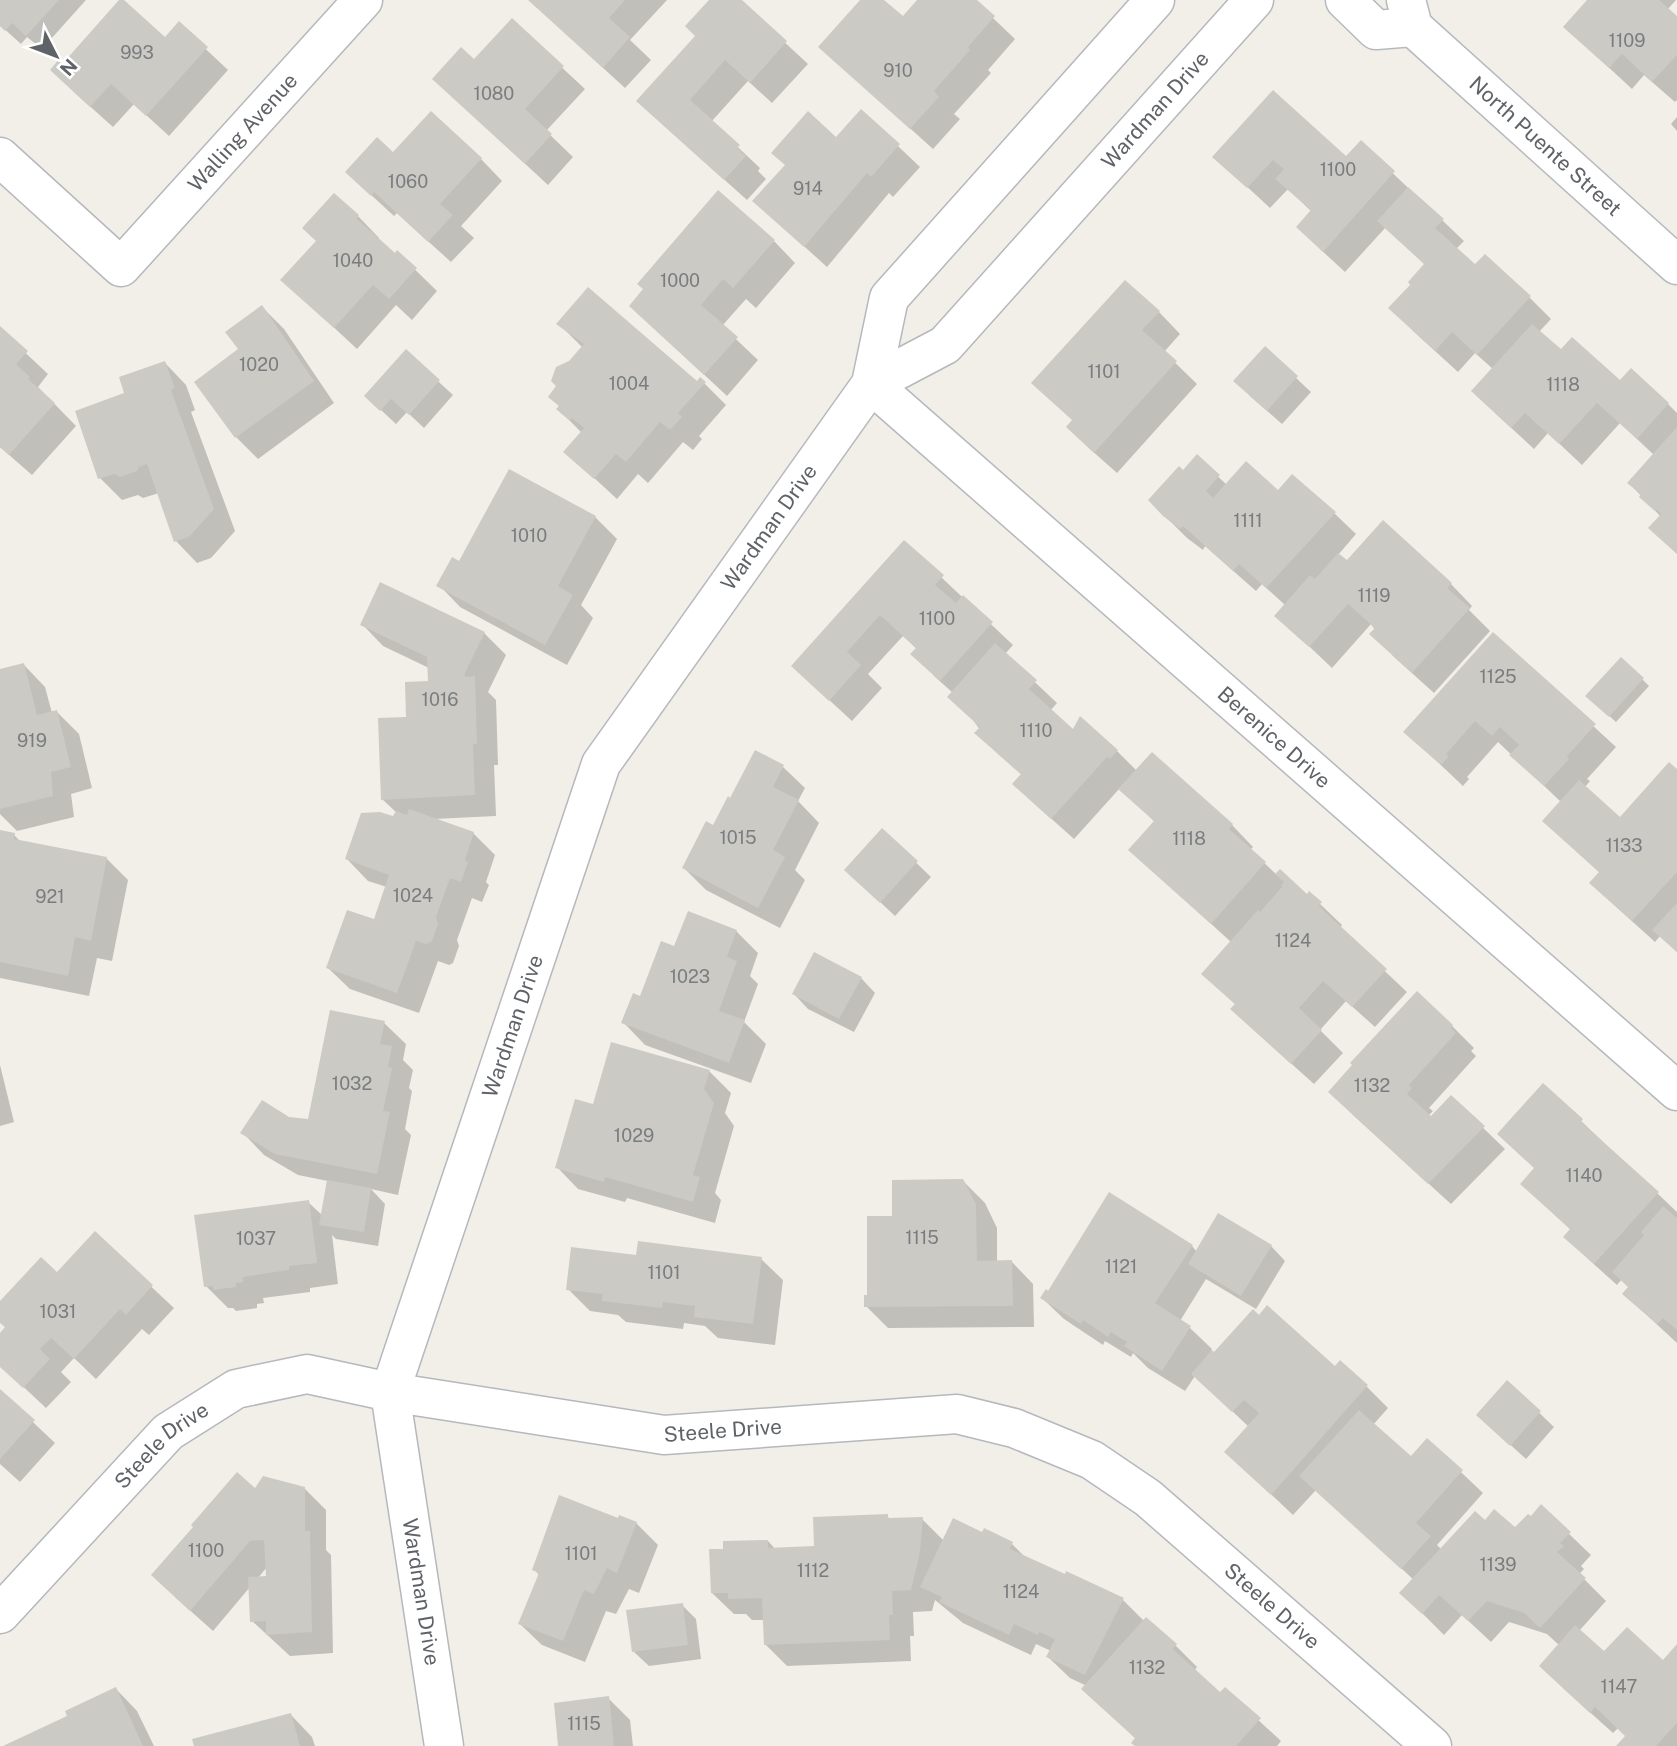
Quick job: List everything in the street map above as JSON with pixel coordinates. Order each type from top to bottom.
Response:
[{"type":"street","name":"Walling Avenue","points":[[0,157],[121,267],[363,0]]},
{"type":"street","name":"Wardman Drive","points":[[444,1746],[390,1392],[601,764],[871,384],[889,298],[1155,0]]},
{"type":"street","name":"Wardman Drive","points":[[871,384],[946,345],[1254,0]]},
{"type":"street","name":"North Puente Street","points":[[1345,0],[1376,30],[1410,14],[1677,265]]},
{"type":"street","name":"Berenice Drive","points":[[871,384],[1677,1091]]},
{"type":"street","name":"Steele Drive","points":[[0,1614],[168,1432],[236,1389],[307,1374],[390,1392],[664,1434],[957,1414],[1014,1427],[1092,1460],[1148,1498],[1432,1746]]},
{"type":"building","points":[[0,0],[59,0],[26,36],[12,23],[5,31],[0,26]]},
{"type":"building","points":[[119,0],[124,0],[165,37],[179,21],[208,47],[146,116],[111,84],[90,107],[50,70],[60,58],[64,62]]},
{"type":"building","points":[[528,0],[625,0],[609,18],[630,37],[603,68]]},
{"type":"building","points":[[709,0],[742,0],[787,41],[750,83],[725,60],[690,100],[740,145],[737,148],[746,156],[724,180],[636,101],[695,36],[685,26]]},
{"type":"building","points":[[860,0],[884,0],[903,16],[917,0],[977,0],[995,16],[934,91],[939,97],[910,129],[818,47]]},
{"type":"building","points":[[1587,0],[1659,0],[1677,16],[1677,55],[1652,82],[1622,54],[1609,68],[1563,27]]},
{"type":"building","points":[[512,18],[564,66],[525,109],[552,134],[525,164],[432,79],[461,47],[474,59]]},
{"type":"building","points":[[1273,90],[1346,156],[1361,140],[1395,171],[1323,252],[1296,227],[1311,210],[1275,179],[1284,169],[1273,160],[1247,188],[1212,157]]},
{"type":"building","points":[[861,109],[900,144],[871,177],[867,173],[804,247],[752,201],[785,165],[771,153],[808,111],[836,137]]},
{"type":"building","points":[[431,111],[482,158],[440,204],[453,215],[428,242],[374,192],[371,196],[345,172],[377,137],[393,152]]},
{"type":"building","points":[[1408,187],[1444,219],[1435,228],[1475,264],[1485,254],[1531,296],[1477,355],[1452,332],[1435,351],[1388,308],[1410,285],[1408,282],[1424,264],[1377,221]]},
{"type":"building","points":[[718,190],[775,240],[733,288],[723,279],[701,305],[738,337],[704,375],[629,306],[643,289],[637,284]]},
{"type":"building","points":[[334,193],[359,215],[356,218],[395,253],[397,250],[417,268],[389,299],[373,285],[334,328],[280,280],[316,241],[302,228]]},
{"type":"building","points":[[1125,280],[1160,311],[1142,330],[1177,361],[1094,453],[1066,427],[1072,420],[1031,383]]},
{"type":"building","points":[[588,287],[697,381],[700,377],[706,382],[678,413],[682,417],[670,430],[660,422],[626,462],[616,454],[594,479],[563,452],[584,428],[556,409],[559,406],[548,397],[556,386],[551,381],[556,367],[569,361],[584,344],[556,324]]},
{"type":"building","points":[[262,305],[314,381],[235,438],[194,382],[238,349],[225,332]]},
{"type":"building","points":[[1532,324],[1561,349],[1572,337],[1620,380],[1631,368],[1669,403],[1637,439],[1597,403],[1559,444],[1525,413],[1511,428],[1471,391]]},
{"type":"building","points":[[0,326],[28,351],[16,364],[30,377],[28,379],[55,403],[9,455],[0,447]]},
{"type":"building","points":[[1265,346],[1298,376],[1267,411],[1233,381]]},
{"type":"building","points":[[406,349],[440,380],[409,415],[391,399],[380,411],[364,396]]},
{"type":"building","points":[[165,361],[175,388],[171,390],[214,509],[189,537],[174,542],[147,464],[120,477],[115,474],[98,479],[75,411],[124,393],[119,377]]},
{"type":"building","points":[[1677,427],[1677,554],[1648,528],[1661,514],[1639,497],[1641,494],[1627,483]]},
{"type":"building","points":[[1197,454],[1220,475],[1206,491],[1213,498],[1246,461],[1278,490],[1292,474],[1336,512],[1266,588],[1239,564],[1233,571],[1183,526],[1180,529],[1163,516],[1148,500],[1179,466],[1183,470]]},
{"type":"building","points":[[509,469],[596,516],[558,586],[573,595],[545,645],[436,586],[452,557],[459,561]]},
{"type":"building","points":[[1383,520],[1452,583],[1447,588],[1470,608],[1412,673],[1369,634],[1375,628],[1348,604],[1309,647],[1274,616],[1310,575],[1315,579],[1338,553],[1347,560]]},
{"type":"building","points":[[904,540],[944,575],[935,585],[956,603],[963,595],[993,622],[940,681],[910,654],[916,648],[880,615],[847,652],[861,665],[829,701],[791,666]]},
{"type":"building","points":[[380,582],[485,632],[465,673],[465,677],[475,676],[475,795],[381,800],[378,718],[406,717],[405,682],[428,681],[427,657],[360,625]]},
{"type":"building","points":[[1493,632],[1596,724],[1544,786],[1509,755],[1519,745],[1500,727],[1492,736],[1475,721],[1446,754],[1449,756],[1441,765],[1403,732]]},
{"type":"building","points":[[995,643],[1037,680],[1029,689],[1073,729],[1080,716],[1118,750],[1110,759],[1107,757],[1051,819],[1012,784],[1021,774],[974,733],[980,727],[947,697]]},
{"type":"building","points":[[1621,657],[1644,678],[1609,717],[1585,696]]},
{"type":"building","points":[[24,663],[37,715],[57,710],[71,767],[51,772],[53,796],[0,809],[0,669]]},
{"type":"building","points":[[755,750],[784,765],[773,787],[799,800],[773,850],[785,857],[758,908],[682,868],[706,821],[713,825]]},
{"type":"building","points":[[1152,752],[1233,824],[1229,829],[1266,862],[1211,924],[1128,850],[1154,821],[1118,789]]},
{"type":"building","points":[[1669,762],[1677,769],[1677,872],[1632,921],[1589,883],[1599,872],[1542,821],[1579,780],[1620,817]]},
{"type":"building","points":[[409,809],[474,832],[461,882],[450,878],[436,917],[438,924],[432,941],[426,944],[416,941],[397,993],[326,968],[347,910],[374,919],[389,875],[345,859],[361,813],[380,812],[393,816],[396,811],[407,815]]},
{"type":"building","points":[[882,828],[918,861],[880,903],[844,870]]},
{"type":"building","points":[[0,830],[15,833],[14,839],[107,857],[91,941],[75,937],[68,976],[0,962]]},
{"type":"building","points":[[1280,869],[1307,894],[1309,891],[1322,902],[1319,905],[1324,911],[1387,969],[1352,1007],[1323,981],[1299,1008],[1322,1030],[1291,1064],[1230,1009],[1235,1004],[1201,974],[1282,887],[1284,882],[1275,874]]},
{"type":"building","points":[[1677,903],[1677,952],[1652,930]]},
{"type":"building","points":[[688,911],[737,930],[727,957],[737,961],[719,1011],[745,1020],[729,1063],[621,1023],[633,993],[640,996],[661,941],[674,946]]},
{"type":"building","points":[[814,952],[862,977],[839,1019],[792,994]]},
{"type":"building","points":[[1417,991],[1453,1025],[1451,1028],[1456,1033],[1409,1085],[1412,1088],[1407,1094],[1431,1116],[1451,1095],[1485,1126],[1428,1184],[1328,1092],[1352,1065],[1350,1063]]},
{"type":"building","points":[[330,1010],[385,1021],[380,1044],[392,1046],[388,1067],[392,1068],[383,1111],[390,1112],[377,1174],[275,1154],[240,1133],[262,1100],[289,1117],[308,1119]]},
{"type":"building","points":[[611,1042],[710,1070],[704,1089],[714,1103],[693,1175],[700,1177],[693,1202],[605,1177],[604,1182],[555,1168],[575,1099],[593,1104]]},
{"type":"building","points":[[1543,1083],[1583,1119],[1581,1122],[1659,1192],[1594,1264],[1563,1237],[1570,1229],[1520,1184],[1534,1168],[1497,1134]]},
{"type":"building","points":[[963,1179],[976,1204],[977,1261],[1012,1260],[1013,1306],[864,1307],[864,1295],[867,1295],[867,1216],[892,1216],[892,1180]]},
{"type":"building","points":[[327,1180],[371,1188],[364,1232],[319,1225]]},
{"type":"building","points":[[1109,1192],[1193,1245],[1155,1303],[1191,1326],[1162,1371],[1124,1346],[1127,1342],[1111,1332],[1108,1337],[1083,1320],[1081,1324],[1040,1298],[1046,1289],[1048,1291]]},
{"type":"building","points":[[309,1200],[317,1263],[289,1266],[289,1270],[243,1277],[243,1282],[236,1283],[236,1287],[213,1290],[213,1286],[204,1287],[194,1215]]},
{"type":"building","points":[[1663,1206],[1677,1218],[1677,1330],[1663,1318],[1657,1324],[1622,1294],[1628,1287],[1612,1272],[1644,1235],[1641,1232]]},
{"type":"building","points":[[1218,1213],[1272,1245],[1241,1296],[1188,1264]]},
{"type":"building","points":[[95,1231],[153,1285],[126,1315],[120,1309],[74,1359],[51,1338],[40,1349],[50,1359],[23,1388],[0,1367],[0,1333],[5,1327],[0,1323],[0,1301],[41,1257],[57,1272]]},
{"type":"building","points":[[638,1241],[762,1257],[753,1324],[694,1317],[695,1306],[663,1302],[662,1308],[602,1301],[603,1294],[566,1290],[571,1247],[636,1255]]},
{"type":"building","points":[[1267,1305],[1335,1366],[1340,1360],[1368,1385],[1271,1495],[1224,1452],[1259,1413],[1244,1400],[1232,1412],[1191,1374],[1253,1309],[1259,1315]]},
{"type":"building","points":[[1507,1380],[1541,1411],[1510,1446],[1476,1415]]},
{"type":"building","points":[[0,1389],[35,1420],[0,1459]]},
{"type":"building","points":[[1359,1410],[1411,1456],[1427,1438],[1463,1470],[1416,1523],[1431,1536],[1401,1569],[1299,1476]]},
{"type":"building","points":[[237,1472],[255,1488],[263,1476],[305,1487],[305,1531],[310,1531],[312,1632],[266,1635],[266,1621],[250,1622],[248,1577],[266,1576],[264,1540],[250,1541],[190,1611],[151,1575]]},
{"type":"building","points":[[559,1495],[618,1518],[619,1515],[637,1522],[617,1573],[607,1568],[594,1594],[584,1590],[563,1641],[518,1624],[539,1573],[532,1570]]},
{"type":"building","points":[[1541,1504],[1571,1532],[1560,1543],[1564,1546],[1557,1552],[1586,1578],[1540,1628],[1524,1613],[1487,1601],[1468,1621],[1439,1595],[1422,1614],[1399,1593],[1475,1511],[1485,1520],[1494,1509],[1515,1527],[1528,1514],[1531,1516]]},
{"type":"building","points":[[888,1514],[888,1518],[923,1517],[920,1552],[911,1590],[892,1591],[890,1640],[764,1645],[762,1598],[728,1599],[728,1593],[711,1593],[709,1549],[723,1549],[723,1541],[768,1540],[768,1548],[814,1546],[813,1517]]},
{"type":"building","points":[[953,1518],[982,1532],[984,1528],[1013,1542],[1010,1549],[1124,1598],[1085,1675],[1046,1657],[1055,1639],[1014,1624],[1009,1635],[939,1602],[942,1597],[920,1587]]},
{"type":"building","points":[[683,1603],[688,1645],[632,1652],[626,1610]]},
{"type":"building","points":[[1146,1617],[1177,1644],[1173,1649],[1220,1692],[1225,1687],[1261,1718],[1236,1746],[1135,1746],[1131,1743],[1135,1738],[1081,1689]]},
{"type":"building","points":[[1575,1625],[1604,1651],[1627,1627],[1663,1660],[1677,1644],[1677,1723],[1656,1746],[1616,1746],[1625,1736],[1595,1707],[1590,1713],[1539,1666]]},
{"type":"building","points":[[116,1687],[143,1746],[3,1746],[67,1716],[65,1711]]},
{"type":"building","points":[[609,1696],[614,1746],[558,1746],[554,1703]]},
{"type":"building","points":[[291,1713],[300,1746],[194,1746],[192,1739]]}]
